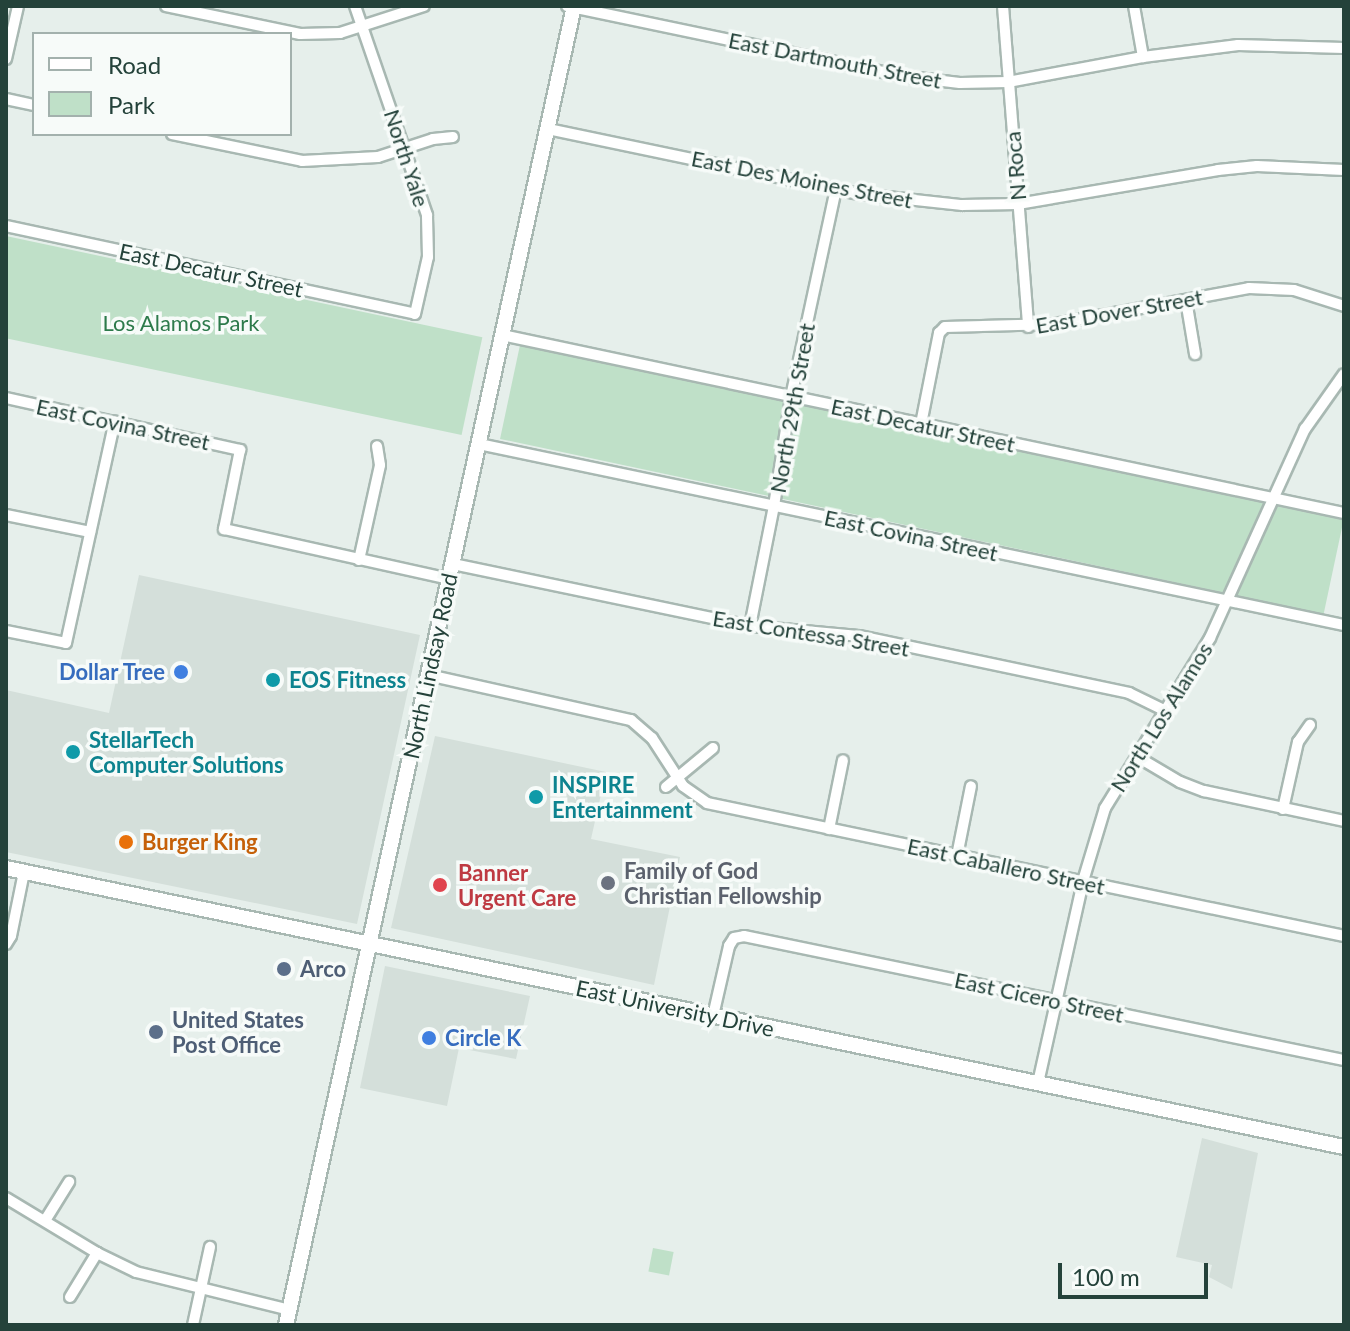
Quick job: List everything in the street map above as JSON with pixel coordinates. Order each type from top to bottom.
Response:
[{"type":"main road","name":"North Lindsay Road","points":[[288,1317],[572,7]]},
{"type":"main road","name":"East University Drive","points":[[6,868],[1344,1147]]},
{"type":"street","points":[[6,59],[18,6]]},
{"type":"street","points":[[166,6],[290,32]]},
{"type":"street","name":"North Yale","points":[[355,6],[427,215],[428,257],[415,314]]},
{"type":"street","points":[[292,32],[340,33],[424,6]]},
{"type":"street","name":"N Roca","points":[[1003,6],[1028,327]]},
{"type":"street","points":[[1134,6],[1143,57]]},
{"type":"street","name":"East Dartmouth Street","points":[[572,7],[901,76],[960,83],[1008,82],[1143,57],[1238,45],[1344,48]]},
{"type":"street","points":[[6,99],[32,105]]},
{"type":"street","name":"East Des Moines Street","points":[[548,129],[836,189],[962,205],[1018,204],[1218,170],[1270,166],[1344,170]]},
{"type":"street","points":[[182,136],[302,161],[378,157],[453,137]]},
{"type":"street","name":"North 29th Street","points":[[750,626],[774,506],[791,397],[836,189]]},
{"type":"street","name":"East Decatur Street","points":[[6,226],[415,314]]},
{"type":"street","name":"East Dover Street","points":[[921,424],[942,328],[1028,327],[1265,287],[1307,293],[1344,306]]},
{"type":"street","points":[[1186,300],[1195,354]]},
{"type":"street","name":"East Decatur Street","points":[[502,335],[1344,513]]},
{"type":"street","name":"North Los Alamos","points":[[1038,1083],[1083,881],[1105,808],[1210,638],[1305,429],[1343,375]]},
{"type":"street","name":"East Covina Street","points":[[6,398],[240,450],[224,529]]},
{"type":"street","points":[[6,631],[66,643],[115,421]]},
{"type":"street","name":"East Covina Street","points":[[479,444],[1344,625]]},
{"type":"street","points":[[359,560],[380,465],[377,446]]},
{"type":"street","points":[[6,515],[90,532]]},
{"type":"street","name":"East Contessa Street","points":[[224,529],[359,560],[451,571],[750,626],[859,636],[1129,693],[1166,711]]},
{"type":"street","name":"East Caballero Street","points":[[428,675],[631,720],[648,734],[690,793],[707,803],[1344,936]]},
{"type":"street","points":[[1283,809],[1298,742],[1310,725]]},
{"type":"street","points":[[666,787],[713,748]]},
{"type":"street","points":[[1136,756],[1192,787],[1344,821]]},
{"type":"street","points":[[829,829],[843,760]]},
{"type":"street","points":[[957,856],[971,786]]},
{"type":"street","points":[[6,944],[11,936],[24,872]]},
{"type":"street","name":"East Cicero Street","points":[[713,1016],[727,950],[734,938],[749,937],[1344,1060]]},
{"type":"street","points":[[46,1219],[69,1182]]},
{"type":"street","points":[[6,1198],[46,1219],[97,1253],[136,1272],[288,1317]]},
{"type":"street","points":[[193,1325],[210,1247]]},
{"type":"street","points":[[70,1297],[97,1253]]},
{"type":"shaded area","points":[[139,575],[420,635],[357,924],[6,852],[6,690],[109,713]]},
{"type":"shaded area","points":[[435,736],[606,772],[591,839],[680,857],[654,985],[391,928]]},
{"type":"shaded area","points":[[385,966],[530,996],[516,1059],[459,1048],[447,1106],[360,1088]]},
{"type":"shaded area","points":[[1202,1138],[1258,1153],[1232,1289],[1209,1277],[1212,1265],[1176,1257]]},
{"type":"green space","name":"Los Alamos Park","points":[[6,236],[482,337],[462,435],[6,338]]},
{"type":"green space","points":[[520,345],[1344,520],[1324,614],[500,439]]},
{"type":"green space","points":[[653,1248],[674,1252],[669,1276],[648,1272]]},
{"type":"place","name":"Dollar Tree","points":[[181,672]]},
{"type":"place","name":"EOS Fitness","points":[[273,680]]},
{"type":"place","name":"StellarTech Computer Solutions","points":[[73,752]]},
{"type":"place","name":"INSPIRE Entertainment","points":[[536,797]]},
{"type":"place","name":"Burger King","points":[[126,842]]},
{"type":"place","name":"Family of God Christian Fellowship","points":[[608,883]]},
{"type":"place","name":"Banner Urgent Care","points":[[440,885]]},
{"type":"place","name":"Arco","points":[[284,969]]},
{"type":"place","name":"United States Post Office","points":[[156,1032]]},
{"type":"place","name":"Circle K","points":[[429,1038]]}]
